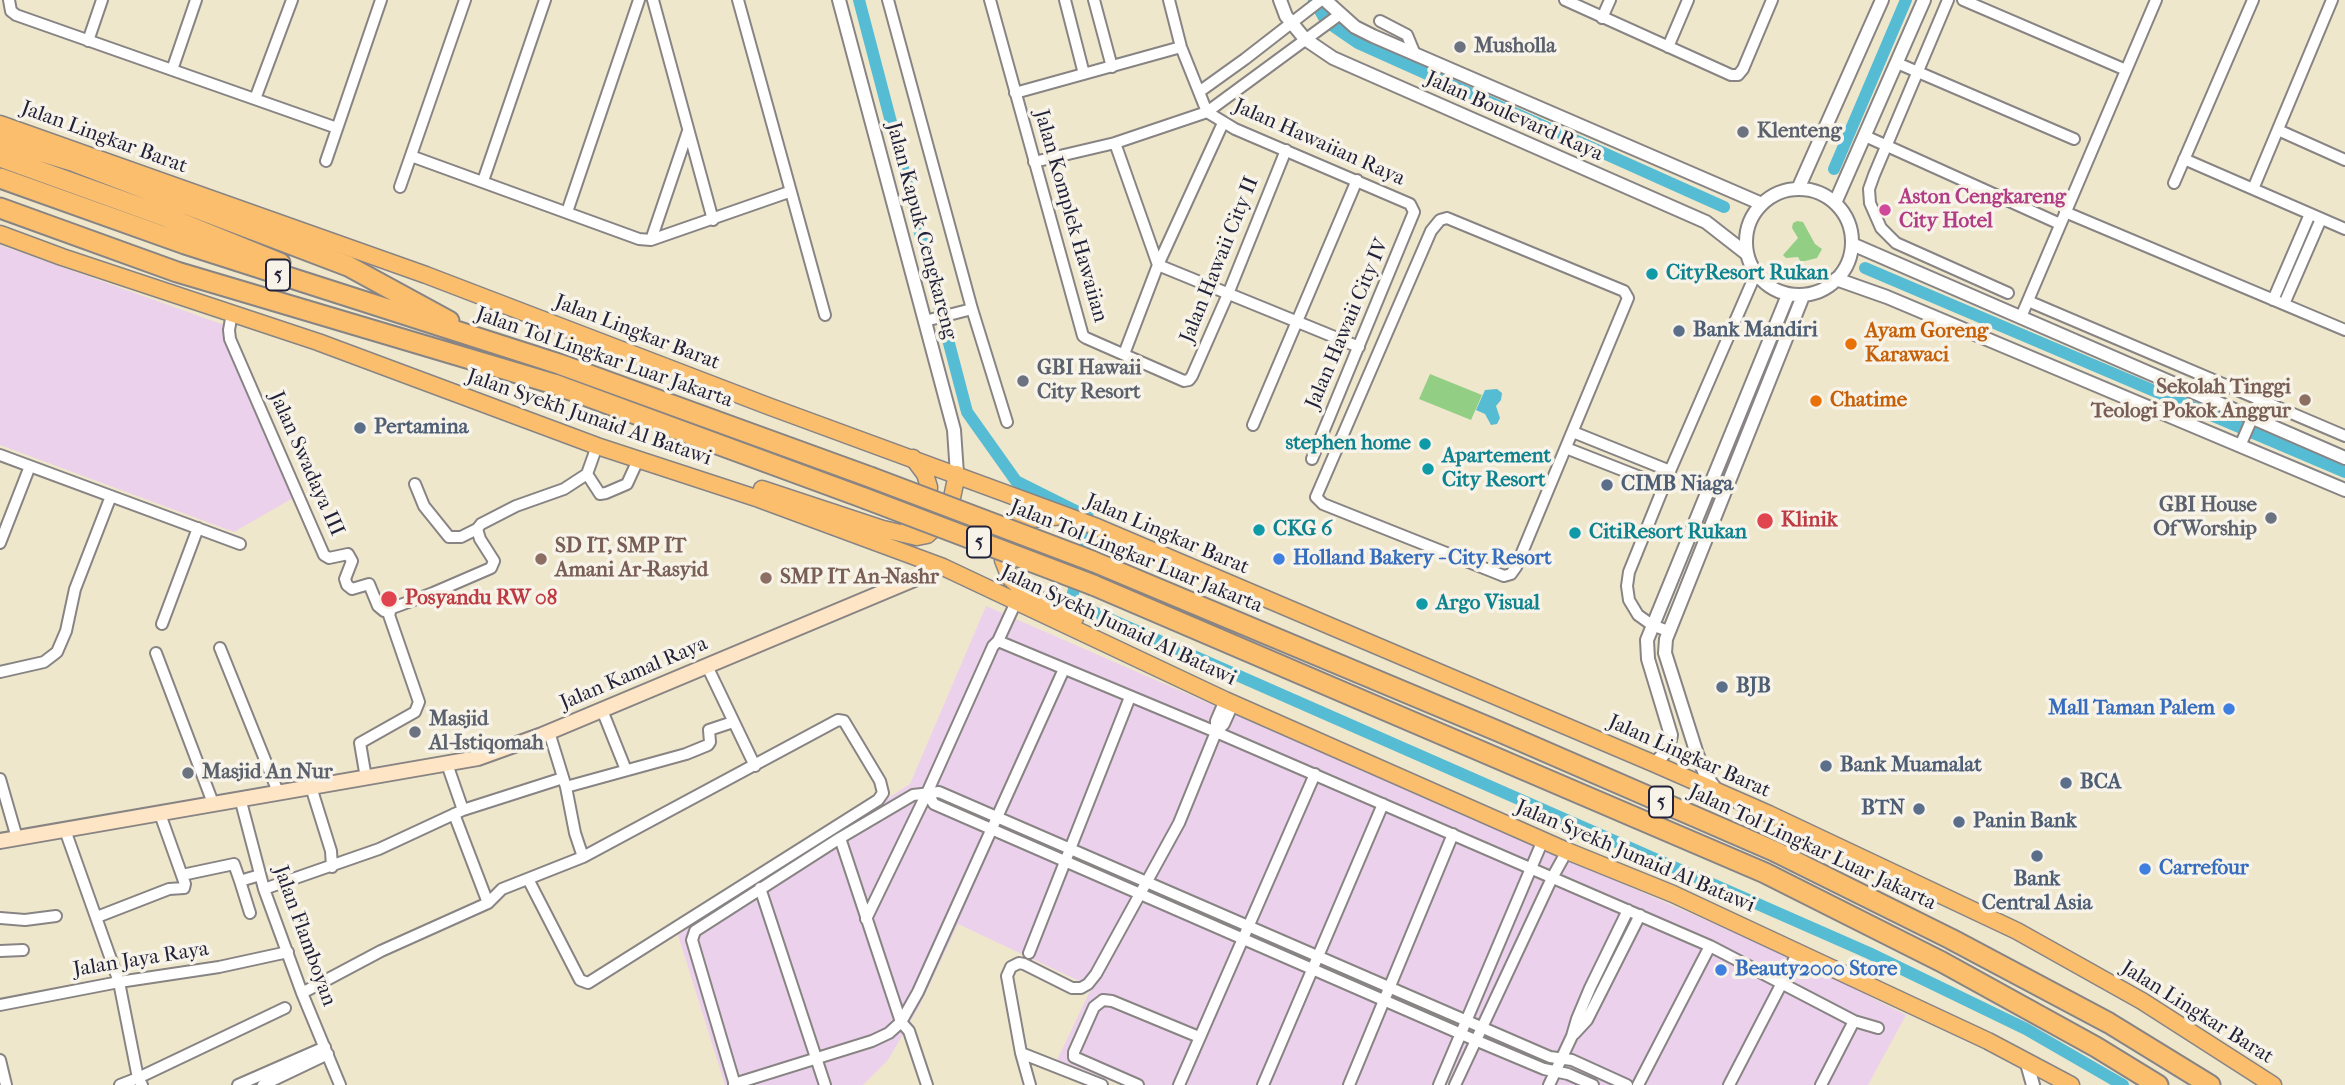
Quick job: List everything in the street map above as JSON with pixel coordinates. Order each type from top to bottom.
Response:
[{"type":"highway","points":[[0,139],[75,162],[348,266],[426,307],[468,334]]},
{"type":"highway","points":[[0,157],[245,248],[307,274],[347,297]]},
{"type":"highway","name":"Jalan Tol Lingkar Luar Jakarta","points":[[0,178],[347,297],[559,364],[1092,561],[1488,727],[1774,851],[1951,939],[2109,1023],[2210,1085]]},
{"type":"highway","name":"Jalan Tol Lingkar Luar Jakarta","points":[[0,208],[177,272],[554,384],[1093,585],[1765,873],[1942,962],[2096,1047],[2158,1085]]},
{"type":"main road","name":"Jalan Lingkar Barat","points":[[0,124],[426,275],[768,406],[913,457],[1097,527],[1655,764],[2017,931],[2142,1001],[2273,1085]]},
{"type":"main road","name":"Jalan Syekh Junaid Al Batawi","points":[[0,234],[318,342],[597,446],[716,484],[943,567],[1229,702],[1543,841],[1673,894],[2026,1060],[2070,1085]]},
{"type":"main road","points":[[883,529],[898,530],[911,525],[922,515],[928,502],[929,487],[925,474],[913,457]]},
{"type":"main road","points":[[716,484],[752,486],[906,536],[927,535],[938,525],[950,507],[957,474]]},
{"type":"main road","points":[[1071,517],[1025,521],[1015,526],[1006,538],[1003,549],[1003,559],[1010,578],[1025,592],[1158,663],[1193,685]]},
{"type":"main road","name":"Jalan Kamal Raya","points":[[0,841],[478,758],[549,732],[943,567]]},
{"type":"street","points":[[9,0],[11,11],[16,15],[337,128]]},
{"type":"street","points":[[88,41],[102,0]]},
{"type":"street","points":[[172,70],[197,0]]},
{"type":"street","points":[[255,99],[292,0]]},
{"type":"street","points":[[326,160],[381,0]]},
{"type":"street","points":[[400,187],[465,0]]},
{"type":"street","points":[[483,181],[545,0]]},
{"type":"street","points":[[567,212],[639,0]]},
{"type":"street","points":[[653,0],[713,220]]},
{"type":"street","points":[[738,0],[825,315]]},
{"type":"street","name":"Jalan Kapuk Cengkareng","points":[[839,0],[929,320],[954,430],[957,474]]},
{"type":"street","points":[[888,0],[972,309],[1007,422]]},
{"type":"street","name":"Jalan Komplek Hawaiian","points":[[990,0],[1083,336],[1184,381]]},
{"type":"street","points":[[1065,0],[1084,74]]},
{"type":"street","points":[[1094,0],[1112,66]]},
{"type":"street","name":"Jalan Hawaiian Raya","points":[[1169,0],[1181,47],[1207,112],[1223,123],[1410,204]]},
{"type":"street","name":"Jalan Boulevard Raya","points":[[1280,0],[1308,37],[1333,58],[1706,222],[1747,254]]},
{"type":"street","points":[[1565,0],[1731,75],[1738,75],[1743,69],[1772,0]]},
{"type":"street","points":[[1602,18],[1610,0]]},
{"type":"street","points":[[1668,47],[1688,0]]},
{"type":"street","points":[[1798,189],[1882,0]]},
{"type":"street","points":[[1835,203],[1924,0]]},
{"type":"street","points":[[1948,0],[1869,189],[1870,203],[1875,219],[1888,237],[2008,293]]},
{"type":"street","points":[[1963,0],[2126,70]]},
{"type":"street","points":[[2021,317],[2156,0]]},
{"type":"street","points":[[2174,183],[2253,0]]},
{"type":"street","points":[[2253,189],[2332,0]]},
{"type":"street","points":[[1199,92],[1321,1]]},
{"type":"street","name":"Jalan Boulevard Raya","points":[[1321,1],[1335,17],[1355,27],[1762,204]]},
{"type":"street","points":[[1034,162],[1115,143],[1207,112],[1335,17]]},
{"type":"street","points":[[1380,22],[1407,35],[1414,52]]},
{"type":"street","points":[[1016,93],[1181,47]]},
{"type":"street","points":[[1245,59],[1257,74]]},
{"type":"street","points":[[1897,63],[2074,139]]},
{"type":"street","points":[[1124,354],[1158,265],[1223,123]]},
{"type":"street","points":[[2278,130],[2345,160]]},
{"type":"street","points":[[651,240],[688,131]]},
{"type":"street","points":[[1865,136],[2060,224]]},
{"type":"street","points":[[1115,143],[1158,265],[1359,347]]},
{"type":"street","name":"Jalan Hawaii City II","points":[[1184,381],[1192,376],[1286,150]]},
{"type":"street","points":[[411,156],[639,239],[651,240],[789,192]]},
{"type":"street","points":[[2184,159],[2345,229]]},
{"type":"street","points":[[1253,425],[1357,180]]},
{"type":"street","points":[[1798,189],[1811,190],[1835,203],[1848,221],[1852,244],[1849,257],[1836,279],[1820,291],[1803,296],[1788,295],[1769,286],[1756,273],[1747,254],[1748,227],[1753,215],[1762,204],[1785,190],[1798,189]]},
{"type":"street","name":"Jalan Hawaii City IV","points":[[1312,458],[1414,214],[1410,204]]},
{"type":"street","points":[[2065,212],[2345,330]]},
{"type":"street","points":[[2273,300],[2310,214]]},
{"type":"street","points":[[1443,218],[1568,267],[1627,295],[1566,449],[1516,567],[1511,574],[1504,576],[1323,504],[1316,497],[1432,231],[1443,218]]},
{"type":"street","points":[[2284,304],[2321,219]]},
{"type":"street","points":[[1852,244],[2251,421],[2345,458]]},
{"type":"street","points":[[1668,631],[1652,625],[1633,608],[1627,586],[1629,572],[1663,486],[1756,273]]},
{"type":"street","points":[[1836,279],[1887,297],[2242,442],[2345,490]]},
{"type":"street","points":[[1655,764],[1668,749],[1671,735],[1646,650],[1652,625],[1788,295]]},
{"type":"street","points":[[1717,792],[1706,776],[1697,754],[1665,653],[1668,631],[1803,296]]},
{"type":"street","points":[[2028,301],[2345,436]]},
{"type":"street","points":[[929,320],[972,309]]},
{"type":"street","name":"Jalan Swadaya III","points":[[232,313],[230,339],[324,555],[329,558],[348,554],[352,561],[345,579],[347,585],[352,589],[369,584],[380,608],[384,611],[391,609]]},
{"type":"street","points":[[2127,364],[2134,346]]},
{"type":"street","points":[[2242,442],[2260,400]]},
{"type":"street","points":[[1573,432],[1670,471]]},
{"type":"street","points":[[415,484],[424,506],[449,537],[461,537],[507,510],[564,489],[587,474],[597,446]]},
{"type":"street","points":[[1566,449],[1663,486]]},
{"type":"street","points":[[0,454],[240,544]]},
{"type":"street","points":[[587,474],[600,494],[606,493],[627,484],[638,460]]},
{"type":"street","points":[[0,542],[30,466]]},
{"type":"street","points":[[0,672],[44,662],[57,652],[66,631],[75,589],[111,496]]},
{"type":"street","points":[[1699,513],[1713,519]]},
{"type":"street","points":[[162,624],[198,528]]},
{"type":"street","points":[[366,778],[360,743],[415,712],[419,702],[389,615],[391,609],[491,568],[494,561],[477,529]]},
{"type":"street","points":[[1688,539],[1702,545]]},
{"type":"street","points":[[866,919],[1016,601]]},
{"type":"street","points":[[998,642],[1315,774],[1640,915],[1710,946],[1853,1021],[1878,1028]]},
{"type":"street","points":[[220,648],[278,792]]},
{"type":"street","points":[[156,653],[213,803]]},
{"type":"street","points":[[707,666],[755,766]]},
{"type":"street","points":[[1064,669],[998,817],[918,992],[901,1022],[889,1033],[872,1041],[735,1085],[692,936],[695,931],[840,838],[913,795],[939,792],[998,817],[1550,1057],[1572,1060],[1627,1085]]},
{"type":"street","points":[[1029,953],[1130,698]]},
{"type":"street","points":[[1030,1085],[1021,1053],[1007,976],[1011,967],[1019,962],[1072,988],[1088,984],[1179,823],[1216,732],[1224,724],[1229,702]]},
{"type":"street","points":[[602,710],[626,770]]},
{"type":"street","points":[[302,993],[382,951],[488,903],[502,888],[528,878],[583,857],[841,719],[880,781],[883,793],[878,800],[588,983],[580,980],[528,878]]},
{"type":"street","points":[[264,889],[379,849],[459,812],[565,783],[673,759],[708,745],[709,730],[733,722]]},
{"type":"street","points":[[549,732],[583,857]]},
{"type":"street","points":[[447,764],[488,903]]},
{"type":"street","points":[[1179,1085],[1315,774]]},
{"type":"street","points":[[0,779],[17,838]]},
{"type":"street","points":[[311,787],[331,851],[332,867]]},
{"type":"street","points":[[927,793],[934,804],[992,830],[1475,1040],[1593,1085]]},
{"type":"street","name":"Jalan Flamboyan","points":[[240,798],[264,889],[302,993],[340,1085]]},
{"type":"street","points":[[1263,1085],[1382,804]]},
{"type":"street","points":[[97,917],[169,889],[184,888],[182,875],[160,814]]},
{"type":"street","points":[[65,830],[119,982],[140,1081]]},
{"type":"street","points":[[1349,1085],[1453,834]]},
{"type":"street","points":[[840,838],[901,1022],[909,1031],[927,1085]]},
{"type":"street","points":[[1439,1085],[1543,841]]},
{"type":"street","points":[[1455,1085],[1552,877],[1567,851]]},
{"type":"street","points":[[182,875],[234,864],[250,914]]},
{"type":"street","points":[[240,881],[260,875]]},
{"type":"street","points":[[760,888],[825,1085]]},
{"type":"street","points":[[1549,1085],[1572,1036],[1590,988],[1628,910]]},
{"type":"street","points":[[1572,1036],[1587,1020],[1640,915]]},
{"type":"street","points":[[0,918],[15,920],[55,916]]},
{"type":"street","points":[[1638,1085],[1710,946]]},
{"type":"street","points":[[0,951],[23,950]]},
{"type":"street","name":"Jalan Jaya Raya","points":[[0,1005],[119,982],[219,967],[288,952]]},
{"type":"street","points":[[1729,1085],[1798,952]]},
{"type":"street","points":[[1138,1085],[1074,1057],[1094,1007],[1103,1000],[1112,1001],[1199,1037]]},
{"type":"street","points":[[120,1085],[140,1081],[285,1008]]},
{"type":"street","points":[[1821,1085],[1853,1021]]},
{"type":"street","points":[[238,1085],[326,1050]]},
{"type":"street","points":[[263,1085],[326,1050]]},
{"type":"street","points":[[1021,1053],[1102,1085]]},
{"type":"street","points":[[0,1060],[6,1085]]},
{"type":"street","points":[[2026,1060],[2033,1085]]},
{"type":"shaded area","points":[[0,245],[227,326],[293,498],[234,532],[0,445]]},
{"type":"shaded area","points":[[986,606],[1795,959],[1906,1015],[1868,1085],[1121,1085],[1057,1060],[1092,987],[958,924],[920,1005],[888,1060],[863,1085],[725,1085],[678,935],[910,784]]},
{"type":"green space","points":[[1797,221],[1803,222],[1815,244],[1822,249],[1817,258],[1800,261],[1798,257],[1786,258],[1783,255],[1798,238],[1792,228]]},
{"type":"green space","points":[[1430,374],[1482,395],[1471,420],[1419,399]]},
{"type":"water","points":[[1497,389],[1502,393],[1496,406],[1500,418],[1497,424],[1491,425],[1485,414],[1476,410],[1485,390]]},
{"type":"waterway","points":[[859,0],[967,412],[1016,481],[1088,517],[1090,528],[1072,597],[1073,603],[1869,953],[2026,1029],[2123,1085]]},
{"type":"waterway","points":[[1314,0],[1326,21],[1358,43],[1724,207]]},
{"type":"waterway","points":[[1834,169],[1906,0]]},
{"type":"waterway","points":[[1865,268],[2345,472]]},
{"type":"waterway","points":[[2116,1085],[2118,1081]]},
{"type":"place","name":"Musholla","points":[[1460,47]]},
{"type":"place","name":"Klenteng","points":[[1743,132]]},
{"type":"place","name":"Aston Cengkareng City Hotel","points":[[1885,210]]},
{"type":"place","name":"CityResort Rukan","points":[[1652,274]]},
{"type":"place","name":"Bank Mandiri","points":[[1679,331]]},
{"type":"place","name":"Ayam Goreng Karawaci","points":[[1851,344]]},
{"type":"place","name":"GBI Hawaii City Resort","points":[[1023,381]]},
{"type":"place","name":"Sekolah Tinggi Teologi Pokok Anggur","points":[[2305,400]]},
{"type":"place","name":"Chatime","points":[[1816,401]]},
{"type":"place","name":"Pertamina","points":[[360,428]]},
{"type":"place","name":"stephen home","points":[[1425,444]]},
{"type":"place","name":"Apartement City Resort","points":[[1428,469]]},
{"type":"place","name":"CIMB Niaga","points":[[1607,485]]},
{"type":"place","name":"GBI House Of Worship","points":[[2271,518]]},
{"type":"place","name":"Klinik","points":[[1765,521]]},
{"type":"place","name":"CKG 6","points":[[1259,530]]},
{"type":"place","name":"CitiResort Rukan","points":[[1575,533]]},
{"type":"place","name":"SD IT, SMP IT Amani Ar-Rasyid","points":[[541,559]]},
{"type":"place","name":"Holland Bakery - City Resort","points":[[1279,559]]},
{"type":"place","name":"SMP IT An-Nashr","points":[[766,578]]},
{"type":"place","name":"Posyandu RW 08","points":[[389,599]]},
{"type":"place","name":"Argo Visual","points":[[1422,604]]},
{"type":"place","name":"BJB","points":[[1722,687]]},
{"type":"place","name":"Mall Taman Palem","points":[[2229,709]]},
{"type":"place","name":"Masjid Al-Istiqomah","points":[[415,732]]},
{"type":"place","name":"Bank Muamalat","points":[[1826,766]]},
{"type":"place","name":"Masjid An Nur","points":[[188,773]]},
{"type":"place","name":"BCA","points":[[2066,783]]},
{"type":"place","name":"BTN","points":[[1919,809]]},
{"type":"place","name":"Panin Bank","points":[[1959,822]]},
{"type":"place","name":"Bank Central Asia","points":[[2037,856]]},
{"type":"place","name":"Carrefour","points":[[2145,869]]},
{"type":"place","name":"Beauty2000 Store","points":[[1721,970]]}]
